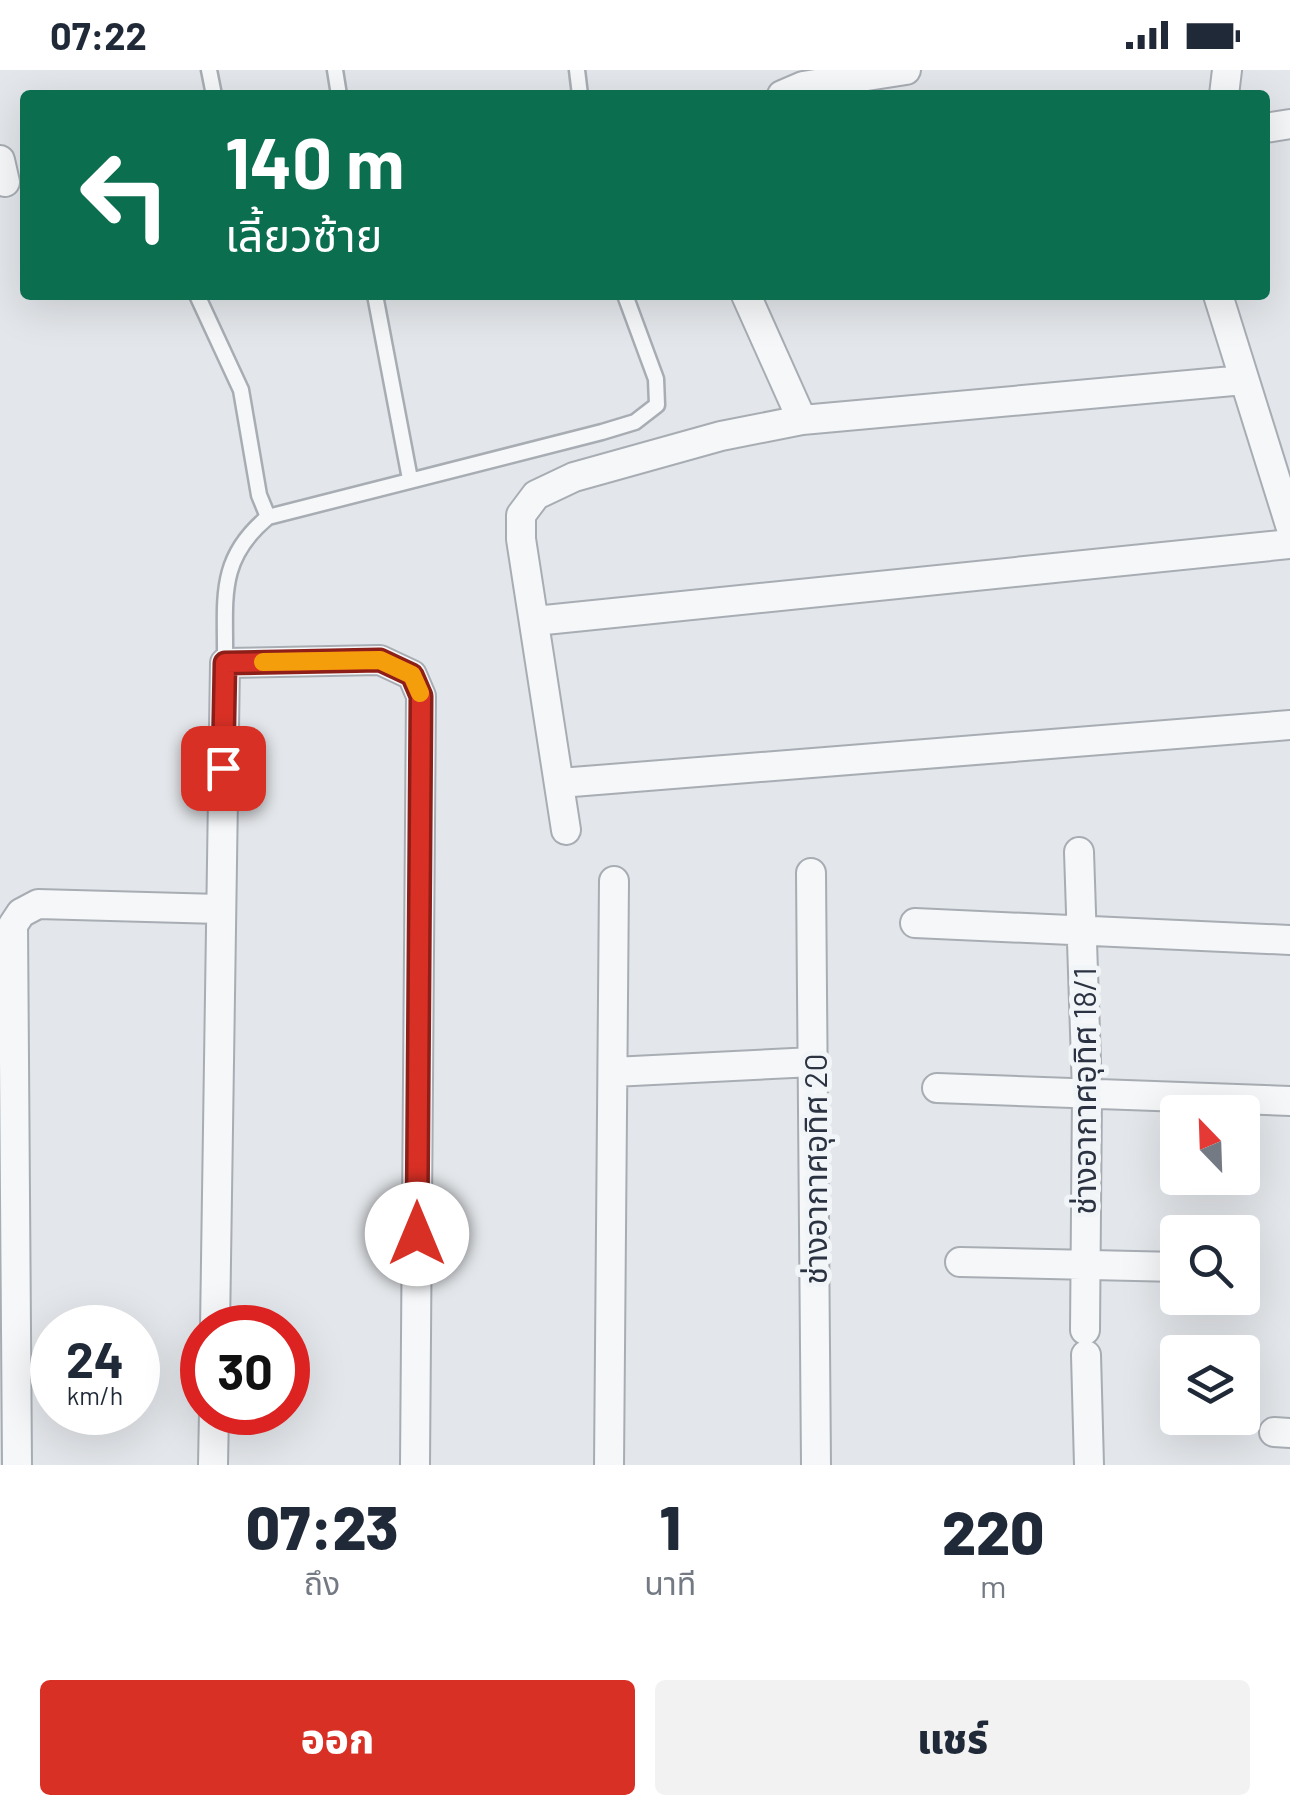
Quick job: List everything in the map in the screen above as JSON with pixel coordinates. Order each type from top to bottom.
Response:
[{"type":"street","points":[[794,90],[906,70]]},
{"type":"street","points":[[748,300],[802,420]]},
{"type":"street","points":[[1220,300],[1290,525]]},
{"type":"street","points":[[566,830],[520,540],[521,515],[536,495],[574,477],[662,452],[802,420],[1244,380]]},
{"type":"street","points":[[535,621],[1290,544]]},
{"type":"street","points":[[215,1305],[225,663],[380,660],[412,675],[421,696],[415,1465]]},
{"type":"street","points":[[560,783],[1290,725]]},
{"type":"street","name":"ช่างอากาศอุทิศ 18/1","points":[[1079,852],[1087,1092],[1083,1266],[1089,1465]]},
{"type":"street","name":"ช่างอากาศอุทิศ 20","points":[[812,872],[816,1465]]},
{"type":"street","points":[[609,1465],[614,882]]},
{"type":"street","points":[[18,1465],[9,1291],[7,1086],[13,925],[21,914],[38,904],[219,909]]},
{"type":"street","points":[[916,922],[1290,940]]},
{"type":"street","points":[[612,1072],[813,1062]]},
{"type":"street","points":[[937,1088],[1290,1101]]},
{"type":"street","points":[[960,1262],[1160,1267]]},
{"type":"street","points":[[213,1465],[214,1435]]},
{"type":"lane","points":[[199,300],[242,390],[258,494],[268,516]]},
{"type":"lane","points":[[377,300],[410,479]]},
{"type":"lane","points":[[225,663],[227,579],[232,555],[268,516],[602,432],[635,422],[657,405],[656,379],[627,300]]},
{"type":"slow traffic","points":[[263,662],[380,660],[412,675],[420,693]]},
{"type":"route","points":[[223,768],[225,663],[380,660],[412,675],[421,696],[417,1234]]}]
